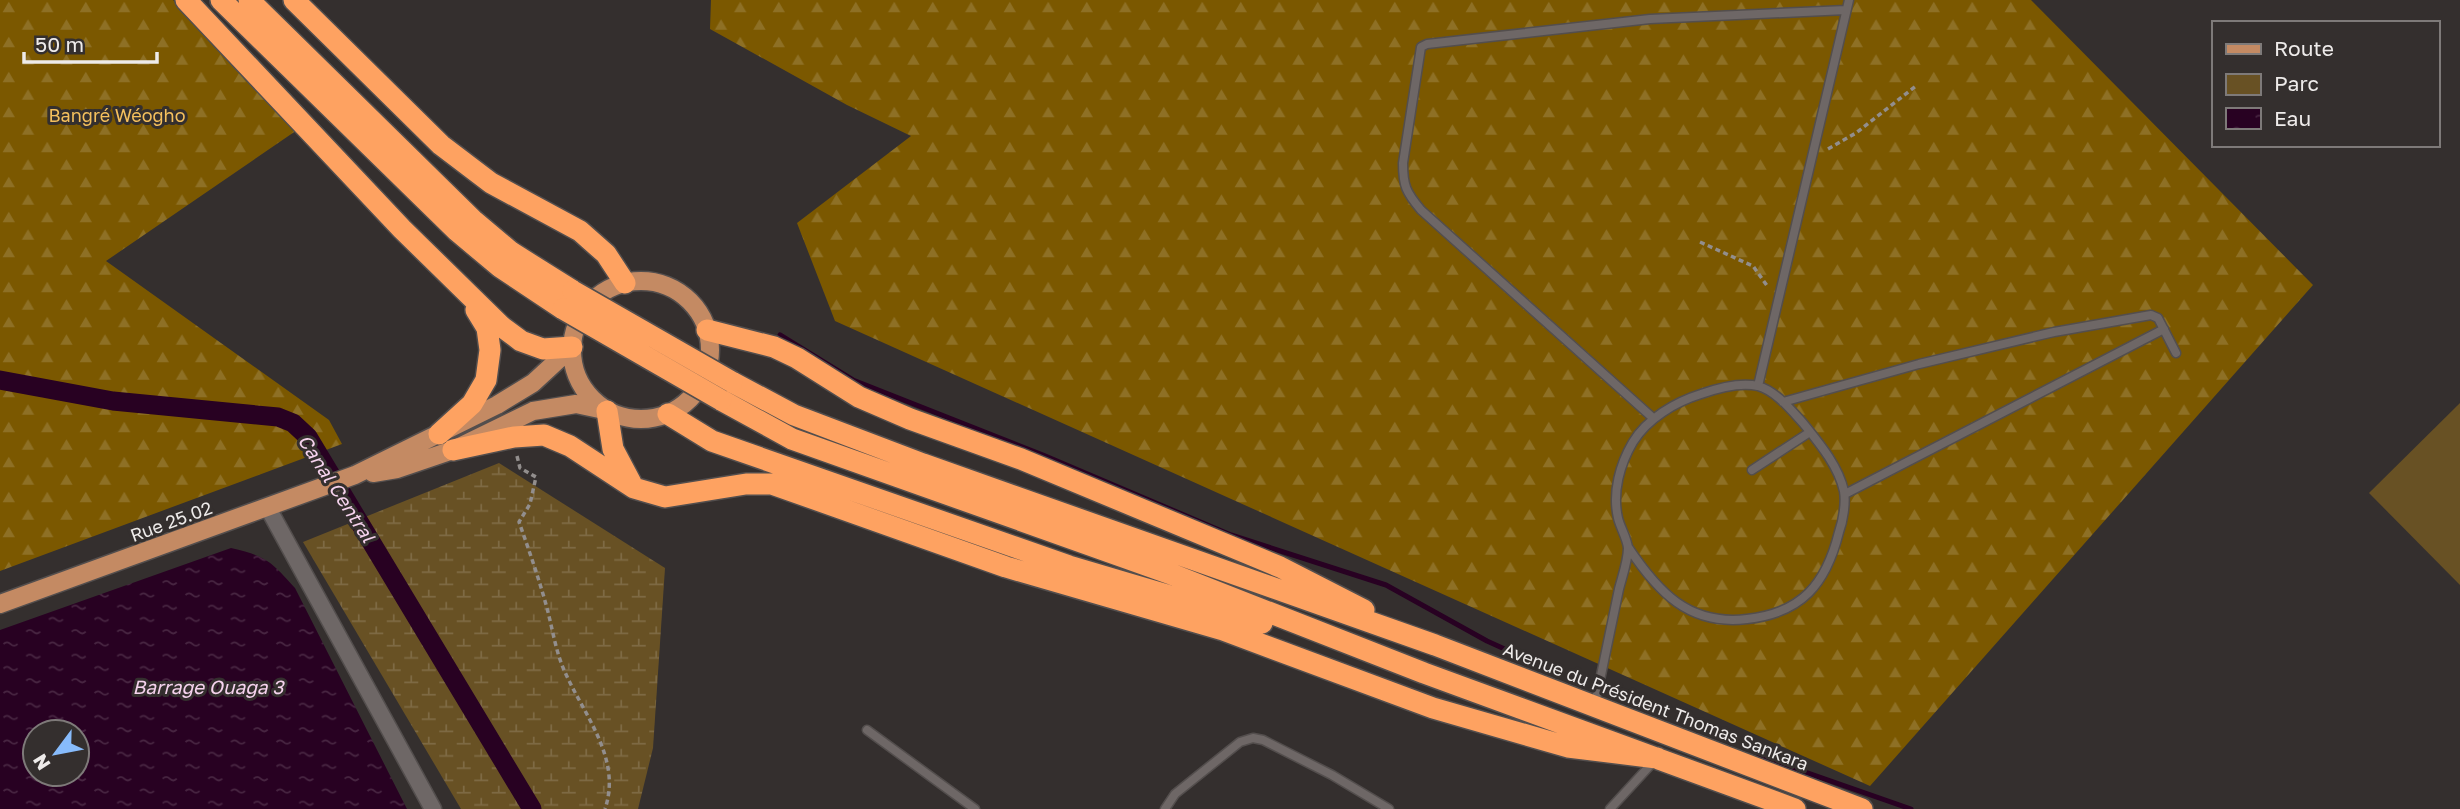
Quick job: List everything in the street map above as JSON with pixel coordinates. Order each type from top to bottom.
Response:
[{"type":"highway","points":[[186,0],[402,229],[501,326],[521,341],[543,349],[572,347]]},
{"type":"highway","points":[[221,0],[457,232],[500,267],[568,300],[726,391],[792,439],[1174,575],[1424,673],[1795,809]]},
{"type":"highway","points":[[249,0],[472,220],[568,300]]},
{"type":"highway","points":[[294,0],[441,145],[491,183],[580,231],[606,254],[625,283]]},
{"type":"highway","points":[[446,442],[486,380],[490,350],[487,328],[449,274]]},
{"type":"highway","points":[[707,330],[774,347],[797,358],[859,397],[910,419],[1021,459],[1280,567],[1434,645]]},
{"type":"highway","points":[[726,391],[923,464],[1434,645]]},
{"type":"highway","points":[[607,411],[613,449],[634,488]]},
{"type":"highway","points":[[667,414],[712,441],[1069,566],[1424,673]]},
{"type":"highway","points":[[446,442],[544,435],[570,446],[634,488],[664,498],[746,484],[772,484],[1006,567],[1223,630],[1433,708],[1568,747],[1657,758]]},
{"type":"highway","name":"Avenue du Président Thomas Sankara","points":[[1434,645],[1862,809]]},
{"type":"main road","points":[[646,281],[666,286],[684,296],[698,311],[707,330],[710,350],[707,370],[699,389],[685,404],[667,414],[646,419],[624,417],[607,411],[586,392],[575,370],[572,347],[575,330],[583,313],[594,299],[608,289],[625,283],[646,281]]},
{"type":"main road","name":"Rue 25.02","points":[[446,442],[533,383],[572,347]]},
{"type":"main road","name":"Rue 25.02","points":[[0,604],[533,411],[576,404],[607,411]]},
{"type":"street","points":[[268,508],[433,809]]},
{"type":"lane","points":[[1758,386],[1849,0]]},
{"type":"lane","points":[[1653,418],[1420,210],[1407,193],[1403,181],[1403,163],[1421,47],[1427,44],[1650,19],[1846,10]]},
{"type":"lane","points":[[1783,402],[1919,364],[2054,332],[2151,315],[2158,318],[2176,353]]},
{"type":"lane","points":[[1845,494],[2164,329]]},
{"type":"lane","points":[[1733,386],[1758,386],[1783,402],[1829,457],[1845,494],[1841,526],[1832,559],[1812,592],[1787,609],[1760,618],[1731,621],[1699,615],[1674,601],[1649,579],[1628,547],[1615,503],[1627,452],[1640,431],[1653,418],[1692,396],[1733,386]]},
{"type":"lane","points":[[1752,470],[1810,432]]},
{"type":"lane","points":[[1594,706],[1628,547]]},
{"type":"lane","points":[[867,730],[975,809]]},
{"type":"lane","points":[[1165,809],[1175,794],[1240,742],[1253,738],[1263,740],[1320,769],[1389,809]]},
{"type":"lane","points":[[1610,809],[1657,758]]},
{"type":"path","points":[[1811,159],[1856,133],[1916,86]]},
{"type":"path","points":[[1700,242],[1753,266],[1778,300]]},
{"type":"path","points":[[514,437],[520,468],[537,477],[530,504],[519,522],[562,665],[595,728],[608,767],[609,799],[605,809]]},
{"type":"green space","name":"Bangré Wéogho","points":[[0,0],[173,0],[303,126],[106,261],[329,420],[342,444],[0,571]]},
{"type":"green space","points":[[711,0],[2031,0],[2313,285],[1870,786],[835,321],[797,223],[911,136],[847,105],[710,29]]},
{"type":"green space","points":[[2460,403],[2460,585],[2369,493]]},
{"type":"green space","points":[[499,463],[665,568],[653,748],[638,809],[461,809],[303,542]]},
{"type":"water","name":"Barrage Ouaga 3","points":[[231,548],[260,557],[295,588],[407,809],[0,809],[0,630]]},
{"type":"waterway","points":[[780,335],[853,380],[1043,455],[1231,535],[1386,585],[1487,641],[1531,661]]},
{"type":"waterway","name":"Canal Central","points":[[0,380],[113,401],[278,417],[293,423],[308,437],[532,809]]},
{"type":"waterway","points":[[1759,756],[1911,809]]}]
